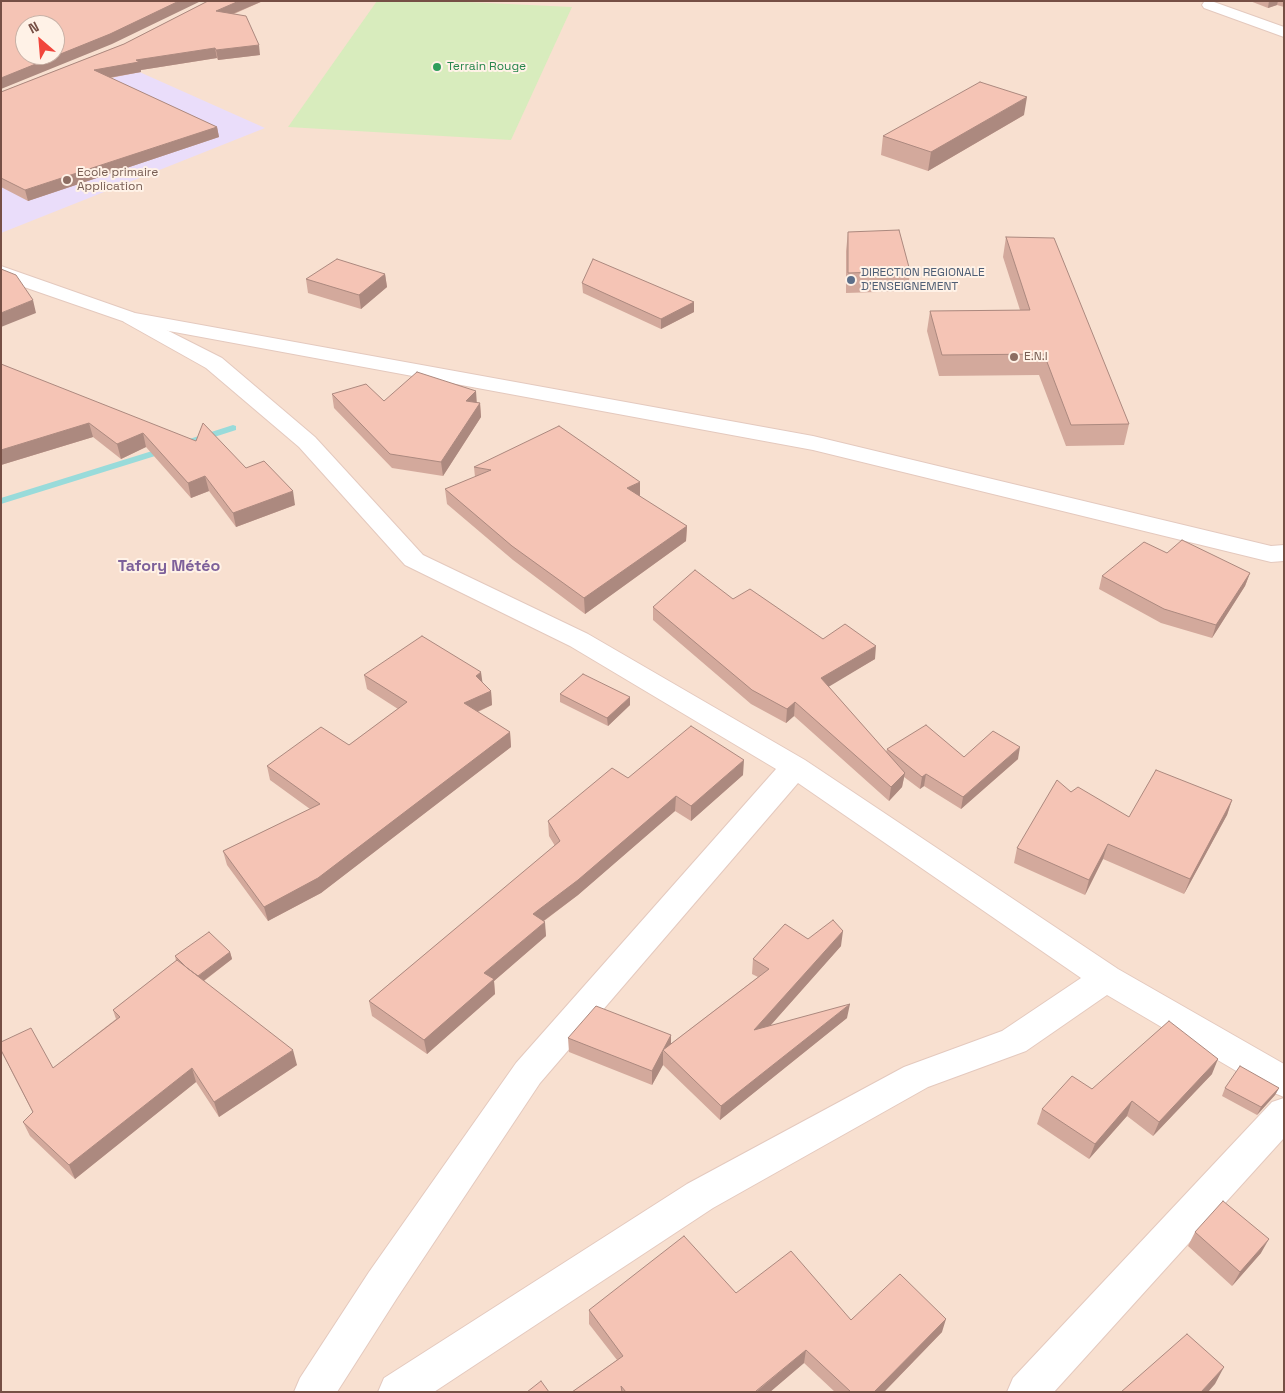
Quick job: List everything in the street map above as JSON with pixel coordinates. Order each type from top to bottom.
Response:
[{"type":"street","points":[[1209,5],[1284,32]]},
{"type":"street","points":[[1,272],[131,318],[214,363],[307,442],[414,560],[579,640],[795,767],[1106,978],[1284,1082]]},
{"type":"street","points":[[131,318],[813,443],[1261,552],[1284,553]]},
{"type":"street","points":[[314,1392],[383,1285],[528,1073],[795,767]]},
{"type":"street","points":[[398,1392],[700,1196],[916,1077],[1014,1041],[1106,978]]},
{"type":"street","points":[[1027,1392],[1284,1113]]},
{"type":"shaded area","points":[[1,1],[1284,1],[1284,1392],[1,1392]]},
{"type":"shaded area","name":"Ecole primaire Application","points":[[135,70],[265,128],[1,233],[1,117]]},
{"type":"green space","name":"Terrain Rouge","points":[[377,1],[445,1],[572,7],[511,140],[288,127]]},
{"type":"building","points":[[1,1],[179,1],[110,34],[65,52],[65,15],[15,15],[15,65],[33,65],[1,78]]},
{"type":"building","points":[[208,1],[239,1],[216,11],[246,16],[259,45],[216,50],[215,48],[136,60],[139,62],[94,70],[217,127],[25,190],[1,178],[1,92],[124,44]]},
{"type":"building","points":[[980,82],[1027,97],[931,152],[883,136]]},
{"type":"building","points":[[899,230],[910,271],[848,273],[848,232]]},
{"type":"building","points":[[1006,237],[1054,238],[1129,424],[1071,425],[1044,354],[942,355],[930,311],[1030,310]]},
{"type":"building","points":[[337,259],[385,274],[359,295],[306,279]]},
{"type":"building","points":[[593,259],[694,302],[661,319],[582,283]]},
{"type":"building","points":[[1,269],[16,275],[33,300],[1,313]]},
{"type":"building","points":[[1,364],[196,441],[203,423],[246,468],[264,461],[293,491],[233,513],[205,476],[188,483],[143,433],[117,444],[89,423],[1,450]]},
{"type":"building","points":[[417,372],[476,391],[466,401],[480,403],[441,462],[390,454],[332,394],[366,384],[384,401]]},
{"type":"building","points":[[559,426],[640,482],[627,488],[687,526],[584,598],[512,546],[445,489],[491,470],[474,467]]},
{"type":"building","points":[[1182,540],[1250,573],[1216,625],[1164,609],[1102,576],[1144,542],[1167,553]]},
{"type":"building","points":[[695,570],[733,599],[750,589],[823,639],[845,624],[876,646],[821,678],[905,773],[891,787],[795,702],[787,709],[752,690],[653,607]]},
{"type":"building","points":[[422,636],[481,672],[476,676],[491,691],[464,703],[510,732],[318,878],[264,907],[223,851],[320,804],[267,766],[321,727],[349,745],[407,702],[364,675]]},
{"type":"building","points":[[583,674],[630,697],[607,718],[560,694]]},
{"type":"building","points":[[926,725],[964,757],[993,731],[1020,747],[963,797],[926,774],[922,777],[887,749]]},
{"type":"building","points":[[691,726],[744,760],[691,806],[676,796],[578,880],[533,914],[545,922],[484,973],[494,979],[424,1040],[369,1001],[560,841],[548,821],[612,768],[628,778]]},
{"type":"building","points":[[1156,770],[1232,800],[1190,879],[1108,844],[1089,880],[1017,848],[1057,780],[1071,792],[1078,787],[1129,817]]},
{"type":"building","points":[[833,920],[843,931],[754,1030],[850,1004],[721,1106],[663,1050],[769,969],[753,959],[785,924],[808,939]]},
{"type":"building","points":[[209,932],[230,952],[198,976],[175,956]]},
{"type":"building","points":[[177,960],[293,1050],[214,1102],[192,1068],[69,1165],[23,1122],[33,1112],[1,1050],[1,1042],[31,1028],[53,1068],[120,1017],[113,1010]]},
{"type":"building","points":[[596,1006],[671,1035],[652,1071],[568,1038]]},
{"type":"building","points":[[1169,1021],[1218,1059],[1159,1122],[1132,1101],[1095,1144],[1042,1109],[1072,1076],[1092,1089]]},
{"type":"building","points":[[1240,1066],[1279,1088],[1261,1107],[1225,1088]]},
{"type":"building","points":[[1223,1201],[1269,1239],[1240,1272],[1195,1232]]},
{"type":"building","points":[[684,1236],[736,1293],[791,1251],[851,1320],[900,1274],[946,1319],[874,1392],[851,1392],[806,1350],[757,1392],[626,1392],[621,1386],[622,1392],[572,1392],[623,1356],[589,1310]]},
{"type":"building","points":[[1187,1334],[1224,1367],[1201,1392],[1121,1392]]},
{"type":"building","points":[[541,1381],[549,1392],[527,1392]]},
{"type":"waterway","points":[[180,445],[233,428]]},
{"type":"waterway","points":[[1,501],[165,450]]},
{"type":"place","name":"Terrain Rouge","points":[[437,67]]},
{"type":"place","name":"Ecole primaire Application","points":[[67,180]]},
{"type":"place","name":"DIRECTION REGIONALE D'ENSEIGNEMENT","points":[[851,280]]},
{"type":"place","name":"E.N.I","points":[[1014,357]]},
{"type":"district","name":"Tafory Météo","points":[[169,567]]}]
